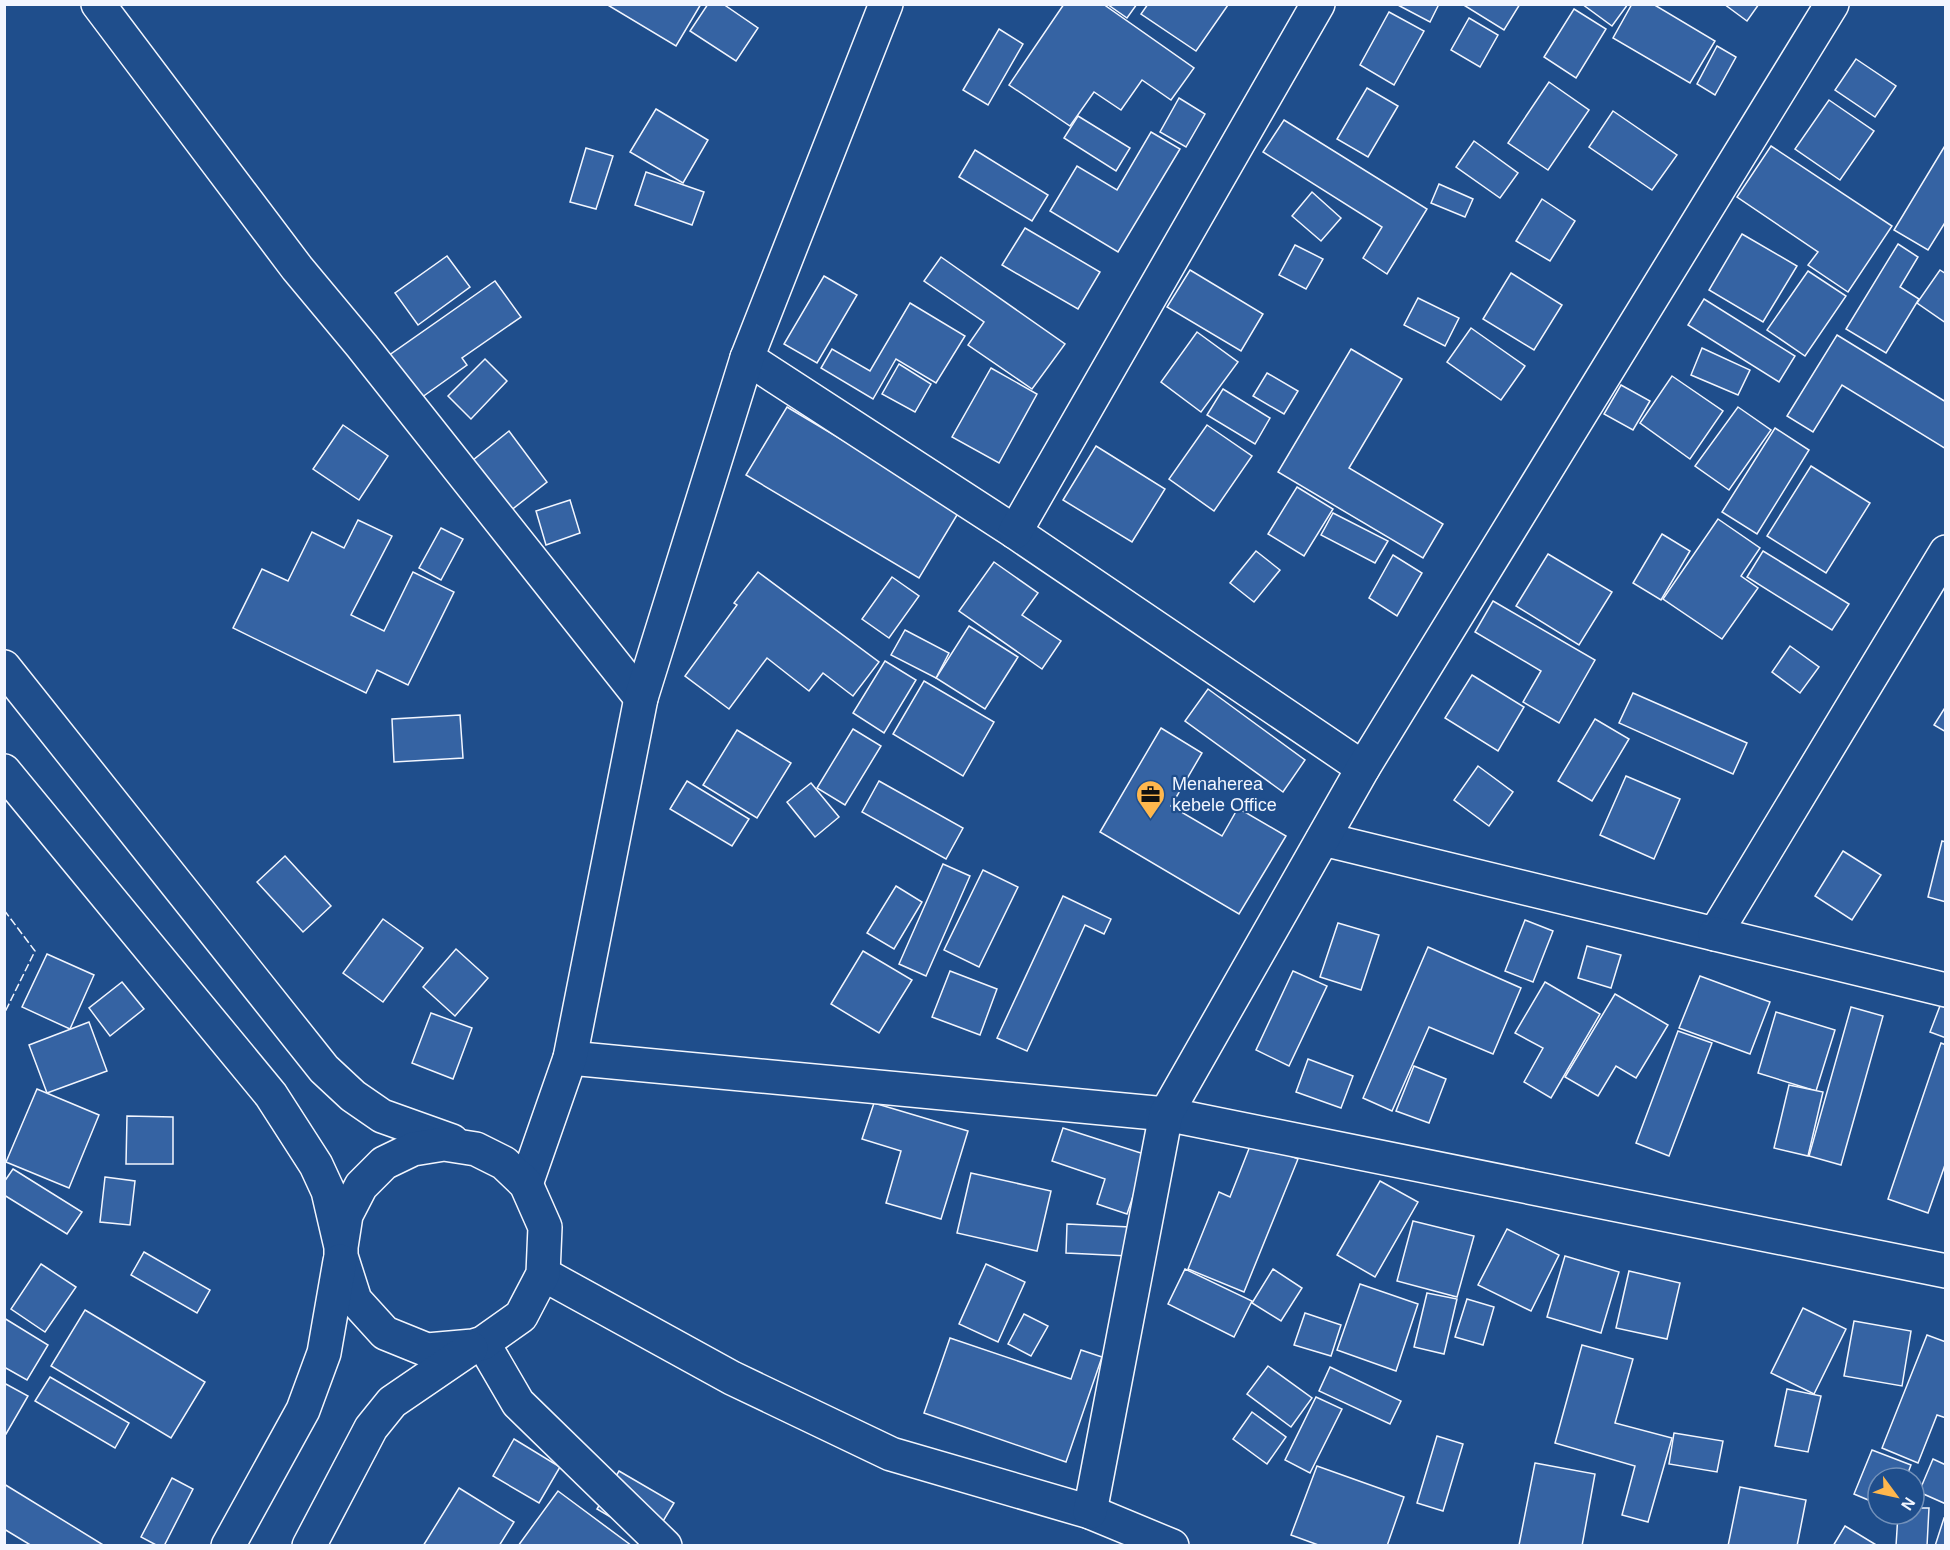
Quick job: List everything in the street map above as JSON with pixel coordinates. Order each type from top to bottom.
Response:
[{"type":"street","points":[[98,4],[297,268],[362,346],[641,698]]},
{"type":"street","points":[[526,1184],[570,1058],[641,698],[747,358],[886,4]]},
{"type":"street","points":[[1015,532],[1318,4]]},
{"type":"street","points":[[1090,1512],[1167,1114],[1363,768],[1832,4]]},
{"type":"street","points":[[747,358],[1015,532],[1363,768]]},
{"type":"street","points":[[1715,934],[1946,552]]},
{"type":"street","points":[[4,667],[324,1069],[353,1096],[382,1116],[476,1149],[504,1163],[526,1184],[545,1227],[543,1274],[521,1316],[392,1402],[371,1428],[309,1545]]},
{"type":"street","points":[[4,771],[271,1095],[316,1165],[328,1191],[341,1252],[355,1300],[385,1333],[427,1350],[478,1345]]},
{"type":"street","points":[[1323,839],[1946,990]]},
{"type":"street","points":[[570,1058],[1167,1114],[1946,1271]]},
{"type":"street","points":[[228,1545],[303,1410],[312,1389],[324,1353],[346,1215],[361,1186],[384,1163],[413,1149],[444,1144],[476,1149]]},
{"type":"street","points":[[543,1274],[732,1378],[891,1454],[1090,1512],[1172,1545]]},
{"type":"street","points":[[478,1345],[518,1403],[665,1545]]},
{"type":"building","points":[[606,4],[701,4],[676,46]]},
{"type":"building","points":[[708,4],[723,4],[758,28],[736,61],[690,31]]},
{"type":"building","points":[[1064,4],[1103,4],[1194,68],[1171,100],[1142,80],[1121,110],[1094,92],[1070,126],[1009,85]]},
{"type":"building","points":[[1107,4],[1137,4],[1127,18]]},
{"type":"building","points":[[1148,4],[1228,5],[1196,51],[1141,14]]},
{"type":"building","points":[[1396,4],[1439,4],[1430,22]]},
{"type":"building","points":[[1462,4],[1520,4],[1504,30]]},
{"type":"building","points":[[1582,4],[1628,4],[1612,26]]},
{"type":"building","points":[[1632,4],[1653,4],[1715,41],[1690,83],[1613,38]]},
{"type":"building","points":[[1724,4],[1759,4],[1747,21]]},
{"type":"building","points":[[1574,9],[1606,29],[1576,78],[1544,57]]},
{"type":"building","points":[[1389,12],[1424,31],[1394,85],[1360,65]]},
{"type":"building","points":[[1469,18],[1498,35],[1480,67],[1451,50]]},
{"type":"building","points":[[999,29],[1023,44],[988,105],[963,90]]},
{"type":"building","points":[[1717,46],[1736,57],[1715,95],[1697,84]]},
{"type":"building","points":[[1856,59],[1896,86],[1875,117],[1835,90]]},
{"type":"building","points":[[1549,82],[1589,110],[1548,170],[1508,143]]},
{"type":"building","points":[[1367,88],[1398,106],[1368,157],[1337,139]]},
{"type":"building","points":[[1179,98],[1205,114],[1186,147],[1160,132]]},
{"type":"building","points":[[1829,100],[1874,131],[1840,180],[1795,149]]},
{"type":"building","points":[[656,109],[708,140],[683,183],[630,152]]},
{"type":"building","points":[[1613,111],[1677,155],[1652,190],[1589,147]]},
{"type":"building","points":[[1078,116],[1130,148],[1116,171],[1064,138]]},
{"type":"building","points":[[1284,120],[1427,209],[1387,274],[1363,258],[1382,227],[1263,152]]},
{"type":"building","points":[[1151,132],[1180,149],[1118,252],[1050,211],[1077,166],[1117,190]]},
{"type":"building","points":[[1474,141],[1518,173],[1500,198],[1456,167]]},
{"type":"building","points":[[1946,144],[1946,221],[1928,250],[1894,230]]},
{"type":"building","points":[[1771,146],[1892,226],[1848,292],[1808,265],[1818,252],[1737,197]]},
{"type":"building","points":[[586,148],[613,156],[596,209],[570,202]]},
{"type":"building","points":[[975,150],[1048,195],[1032,221],[959,177]]},
{"type":"building","points":[[646,172],[704,192],[692,225],[635,205]]},
{"type":"building","points":[[1439,184],[1473,199],[1465,217],[1431,203]]},
{"type":"building","points":[[1312,192],[1341,218],[1321,241],[1292,216]]},
{"type":"building","points":[[1542,199],[1575,221],[1550,261],[1516,241]]},
{"type":"building","points":[[1025,228],[1100,272],[1078,309],[1002,265]]},
{"type":"building","points":[[1742,234],[1797,266],[1763,322],[1709,290]]},
{"type":"building","points":[[1898,244],[1918,257],[1900,287],[1919,299],[1886,353],[1846,329]]},
{"type":"building","points":[[1295,245],[1323,259],[1306,289],[1279,275]]},
{"type":"building","points":[[447,256],[470,287],[418,325],[395,293]]},
{"type":"building","points":[[941,257],[1065,344],[1032,389],[968,345],[984,322],[924,281]]},
{"type":"building","points":[[1190,270],[1263,314],[1241,351],[1167,307]]},
{"type":"building","points":[[1940,270],[1946,274],[1946,323],[1917,303]]},
{"type":"building","points":[[1808,271],[1846,296],[1805,356],[1767,330]]},
{"type":"building","points":[[1511,273],[1562,305],[1534,350],[1483,319]]},
{"type":"building","points":[[824,276],[857,295],[817,363],[784,344]]},
{"type":"building","points":[[495,281],[521,317],[462,358],[467,365],[418,400],[388,356]]},
{"type":"building","points":[[1418,298],[1459,318],[1445,346],[1404,325]]},
{"type":"building","points":[[1704,299],[1795,356],[1779,382],[1688,325]]},
{"type":"building","points":[[910,303],[965,336],[936,383],[896,359],[873,399],[821,368],[832,349],[870,371]]},
{"type":"building","points":[[1471,328],[1525,366],[1501,400],[1447,362]]},
{"type":"building","points":[[1197,332],[1238,362],[1201,412],[1161,382]]},
{"type":"building","points":[[1837,335],[1946,402],[1946,449],[1842,385],[1813,432],[1787,416]]},
{"type":"building","points":[[1702,348],[1750,370],[1738,395],[1691,375]]},
{"type":"building","points":[[1351,349],[1402,379],[1349,468],[1443,524],[1423,558],[1278,472]]},
{"type":"building","points":[[485,359],[507,381],[471,419],[448,396]]},
{"type":"building","points":[[899,364],[931,384],[915,412],[882,394]]},
{"type":"building","points":[[991,368],[1037,394],[999,463],[952,437]]},
{"type":"building","points":[[1267,373],[1298,391],[1284,414],[1253,396]]},
{"type":"building","points":[[1672,376],[1723,411],[1690,459],[1640,423]]},
{"type":"building","points":[[1621,385],[1650,401],[1633,430],[1604,414]]},
{"type":"building","points":[[1223,389],[1270,418],[1255,444],[1207,415]]},
{"type":"building","points":[[787,407],[960,510],[919,578],[746,475]]},
{"type":"building","points":[[1738,407],[1771,430],[1729,490],[1695,466]]},
{"type":"building","points":[[343,425],[388,456],[359,500],[313,469]]},
{"type":"building","points":[[1207,425],[1252,456],[1214,511],[1169,479]]},
{"type":"building","points":[[1775,428],[1809,450],[1757,534],[1722,512]]},
{"type":"building","points":[[509,431],[547,482],[505,515],[467,465]]},
{"type":"building","points":[[1096,446],[1165,489],[1132,542],[1063,500]]},
{"type":"building","points":[[1811,466],[1870,503],[1826,573],[1767,536]]},
{"type":"building","points":[[1297,487],[1333,509],[1304,556],[1268,534]]},
{"type":"building","points":[[570,500],[580,533],[546,545],[536,511]]},
{"type":"building","points":[[1333,513],[1388,541],[1375,563],[1321,535]]},
{"type":"building","points":[[1718,519],[1760,548],[1741,576],[1758,588],[1722,639],[1663,599]]},
{"type":"building","points":[[358,520],[392,536],[351,615],[384,631],[413,572],[454,592],[408,685],[377,670],[366,693],[233,628],[262,569],[288,581],[312,532],[344,548]]},
{"type":"building","points":[[441,528],[463,539],[441,580],[419,568]]},
{"type":"building","points":[[1662,534],[1690,551],[1661,600],[1633,583]]},
{"type":"building","points":[[1256,551],[1280,570],[1254,602],[1230,583]]},
{"type":"building","points":[[1763,551],[1849,604],[1832,630],[1747,577]]},
{"type":"building","points":[[1548,554],[1612,592],[1579,645],[1516,606]]},
{"type":"building","points":[[1393,555],[1422,573],[1397,616],[1369,598]]},
{"type":"building","points":[[994,562],[1038,593],[1022,615],[1061,641],[1042,669],[959,611]]},
{"type":"building","points":[[758,572],[879,662],[853,696],[823,673],[809,691],[767,658],[729,709],[685,676],[737,605],[734,603]]},
{"type":"building","points":[[892,577],[919,596],[889,638],[862,619]]},
{"type":"building","points":[[1493,601],[1595,660],[1559,723],[1523,702],[1541,671],[1475,632]]},
{"type":"building","points":[[969,626],[1018,657],[985,709],[936,678]]},
{"type":"building","points":[[905,630],[949,653],[936,678],[891,655]]},
{"type":"building","points":[[1790,646],[1819,667],[1800,693],[1772,672]]},
{"type":"building","points":[[885,661],[916,680],[884,733],[853,713]]},
{"type":"building","points":[[1472,675],[1524,707],[1498,751],[1445,718]]},
{"type":"building","points":[[924,681],[994,722],[963,776],[893,734]]},
{"type":"building","points":[[1208,689],[1305,760],[1283,792],[1185,721]]},
{"type":"building","points":[[1633,693],[1747,743],[1733,774],[1619,723]]},
{"type":"building","points":[[1946,706],[1946,732],[1934,725]]},
{"type":"building","points":[[460,715],[463,758],[394,762],[392,719]]},
{"type":"building","points":[[1595,719],[1629,739],[1592,801],[1558,781]]},
{"type":"building","name":"Menaherea kebele Office","points":[[1161,728],[1202,753],[1171,806],[1222,836],[1238,808],[1286,836],[1239,914],[1100,832]]},
{"type":"building","points":[[853,729],[881,746],[845,805],[817,788]]},
{"type":"building","points":[[737,730],[791,763],[757,818],[703,785]]},
{"type":"building","points":[[1478,766],[1513,792],[1489,826],[1454,800]]},
{"type":"building","points":[[1626,776],[1680,799],[1654,859],[1600,835]]},
{"type":"building","points":[[687,781],[749,819],[732,846],[670,809]]},
{"type":"building","points":[[879,781],[963,828],[946,859],[862,812]]},
{"type":"building","points":[[811,783],[839,817],[815,837],[787,802]]},
{"type":"building","points":[[1942,841],[1946,842],[1946,902],[1928,897]]},
{"type":"building","points":[[1843,851],[1881,875],[1852,920],[1815,896]]},
{"type":"building","points":[[285,856],[331,906],[303,932],[257,882]]},
{"type":"building","points":[[943,864],[970,876],[926,976],[899,964]]},
{"type":"building","points":[[983,870],[1018,887],[979,967],[944,950]]},
{"type":"building","points":[[896,886],[922,902],[894,949],[867,933]]},
{"type":"building","points":[[1063,896],[1111,919],[1104,934],[1085,925],[1027,1051],[997,1038]]},
{"type":"building","points":[[383,919],[423,948],[383,1002],[343,973]]},
{"type":"building","points":[[1525,920],[1553,931],[1533,982],[1505,971]]},
{"type":"building","points":[[1338,923],[1379,935],[1361,990],[1320,977]]},
{"type":"building","points":[[1587,946],[1621,955],[1611,988],[1578,978]]},
{"type":"building","points":[[1428,947],[1521,988],[1493,1054],[1429,1027],[1392,1111],[1363,1098]]},
{"type":"building","points":[[456,949],[488,978],[455,1016],[423,987]]},
{"type":"building","points":[[863,951],[912,980],[879,1033],[831,1004]]},
{"type":"building","points":[[47,954],[94,975],[70,1029],[22,1007]]},
{"type":"building","points":[[950,971],[997,989],[980,1035],[932,1017]]},
{"type":"building","points":[[1293,971],[1327,986],[1289,1066],[1256,1050]]},
{"type":"building","points":[[1700,976],[1770,1002],[1750,1054],[1679,1028]]},
{"type":"building","points":[[122,982],[144,1009],[110,1036],[89,1008]]},
{"type":"building","points":[[1545,982],[1600,1014],[1551,1098],[1524,1082],[1543,1048],[1515,1033]]},
{"type":"building","points":[[1615,994],[1668,1025],[1636,1078],[1616,1066],[1598,1096],[1565,1077]]},
{"type":"building","points":[[1943,998],[1946,998],[1946,1038],[1930,1032]]},
{"type":"building","points":[[1851,1007],[1883,1016],[1841,1165],[1809,1156]]},
{"type":"building","points":[[1776,1012],[1835,1030],[1816,1091],[1758,1073]]},
{"type":"building","points":[[431,1013],[472,1028],[453,1079],[412,1063]]},
{"type":"building","points":[[89,1022],[107,1071],[47,1093],[29,1045]]},
{"type":"building","points":[[1678,1031],[1712,1043],[1669,1156],[1636,1143]]},
{"type":"building","points":[[1941,1043],[1946,1045],[1946,1162],[1928,1213],[1888,1199]]},
{"type":"building","points":[[1308,1059],[1353,1076],[1341,1108],[1296,1092]]},
{"type":"building","points":[[1414,1066],[1446,1079],[1429,1123],[1396,1111]]},
{"type":"building","points":[[1789,1085],[1823,1092],[1808,1156],[1774,1148]]},
{"type":"building","points":[[37,1089],[99,1115],[69,1188],[6,1162]]},
{"type":"building","points":[[874,1103],[968,1131],[941,1219],[886,1203],[901,1151],[862,1139]]},
{"type":"building","points":[[127,1116],[173,1117],[173,1164],[126,1164]]},
{"type":"building","points":[[1063,1128],[1147,1155],[1127,1214],[1097,1204],[1105,1179],[1052,1161]]},
{"type":"building","points":[[1252,1141],[1298,1159],[1244,1292],[1188,1269],[1219,1192],[1230,1197]]},
{"type":"building","points":[[13,1169],[82,1212],[67,1234],[4,1195],[4,1182]]},
{"type":"building","points":[[971,1173],[1051,1191],[1037,1251],[957,1233]]},
{"type":"building","points":[[105,1177],[135,1181],[130,1225],[100,1222]]},
{"type":"building","points":[[1380,1181],[1418,1202],[1375,1277],[1337,1255]]},
{"type":"building","points":[[1413,1221],[1474,1236],[1457,1297],[1397,1281]]},
{"type":"building","points":[[1067,1224],[1130,1227],[1129,1256],[1066,1253]]},
{"type":"building","points":[[1507,1229],[1559,1255],[1531,1311],[1478,1285]]},
{"type":"building","points":[[144,1252],[210,1290],[197,1313],[131,1275]]},
{"type":"building","points":[[1565,1256],[1619,1272],[1601,1333],[1547,1317]]},
{"type":"building","points":[[41,1264],[76,1287],[45,1332],[11,1309]]},
{"type":"building","points":[[986,1264],[1025,1282],[998,1342],[959,1324]]},
{"type":"building","points":[[1185,1269],[1252,1301],[1234,1337],[1168,1304]]},
{"type":"building","points":[[1273,1269],[1302,1288],[1281,1321],[1252,1303]]},
{"type":"building","points":[[1629,1271],[1680,1283],[1667,1339],[1616,1328]]},
{"type":"building","points":[[1360,1284],[1418,1304],[1396,1371],[1337,1350]]},
{"type":"building","points":[[1427,1293],[1457,1299],[1444,1354],[1414,1347]]},
{"type":"building","points":[[1467,1299],[1494,1307],[1483,1345],[1455,1337]]},
{"type":"building","points":[[1803,1308],[1846,1329],[1814,1394],[1771,1373]]},
{"type":"building","points":[[85,1310],[205,1382],[171,1438],[51,1366]]},
{"type":"building","points":[[1305,1313],[1341,1325],[1331,1356],[1294,1345]]},
{"type":"building","points":[[1024,1314],[1048,1326],[1031,1356],[1008,1344]]},
{"type":"building","points":[[4,1318],[48,1345],[27,1380],[4,1367]]},
{"type":"building","points":[[1854,1321],[1911,1331],[1902,1386],[1844,1376]]},
{"type":"building","points":[[1927,1335],[1946,1342],[1946,1418],[1937,1415],[1918,1463],[1882,1448]]},
{"type":"building","points":[[950,1338],[1071,1379],[1081,1350],[1102,1357],[1066,1462],[924,1413]]},
{"type":"building","points":[[1582,1345],[1633,1359],[1615,1423],[1672,1438],[1648,1522],[1622,1515],[1635,1466],[1555,1443]]},
{"type":"building","points":[[1268,1366],[1312,1398],[1291,1427],[1247,1394]]},
{"type":"building","points":[[1330,1367],[1401,1401],[1390,1424],[1319,1391]]},
{"type":"building","points":[[50,1377],[129,1423],[115,1448],[35,1401]]},
{"type":"building","points":[[4,1383],[28,1396],[6,1434],[4,1433]]},
{"type":"building","points":[[1787,1389],[1821,1396],[1808,1452],[1775,1446]]},
{"type":"building","points":[[1316,1397],[1342,1409],[1310,1473],[1285,1460]]},
{"type":"building","points":[[1252,1412],[1286,1437],[1267,1464],[1233,1439]]},
{"type":"building","points":[[1674,1433],[1723,1441],[1717,1472],[1669,1464]]},
{"type":"building","points":[[1437,1436],[1463,1444],[1443,1511],[1417,1503]]},
{"type":"building","points":[[514,1439],[560,1467],[539,1503],[493,1476]]},
{"type":"building","points":[[1872,1450],[1911,1465],[1866,1466],[1866,1499],[1854,1494]]},
{"type":"building","points":[[1933,1459],[1946,1465],[1946,1504],[1926,1495],[1926,1476]]},
{"type":"building","points":[[1535,1463],[1595,1474],[1582,1546],[1519,1545]]},
{"type":"building","points":[[1317,1466],[1404,1497],[1387,1546],[1321,1546],[1291,1535]]},
{"type":"building","points":[[619,1471],[674,1503],[651,1541],[597,1509]]},
{"type":"building","points":[[172,1478],[193,1489],[164,1546],[158,1546],[141,1537]]},
{"type":"building","points":[[4,1484],[105,1546],[32,1546],[4,1529]]},
{"type":"building","points":[[1740,1487],[1806,1500],[1797,1546],[1728,1546]]},
{"type":"building","points":[[459,1488],[514,1522],[499,1546],[423,1546]]},
{"type":"building","points":[[558,1491],[632,1546],[518,1546]]},
{"type":"building","points":[[1926,1508],[1929,1508],[1927,1546],[1896,1546],[1897,1526],[1926,1526]]},
{"type":"building","points":[[1944,1518],[1946,1519],[1946,1546],[1935,1546]]},
{"type":"building","points":[[1845,1526],[1878,1546],[1833,1546]]},
{"type":"fence","points":[[4,910],[35,951],[4,1014]]},
{"type":"place","name":"Menaherea kebele Office","points":[[1151,820]]}]
